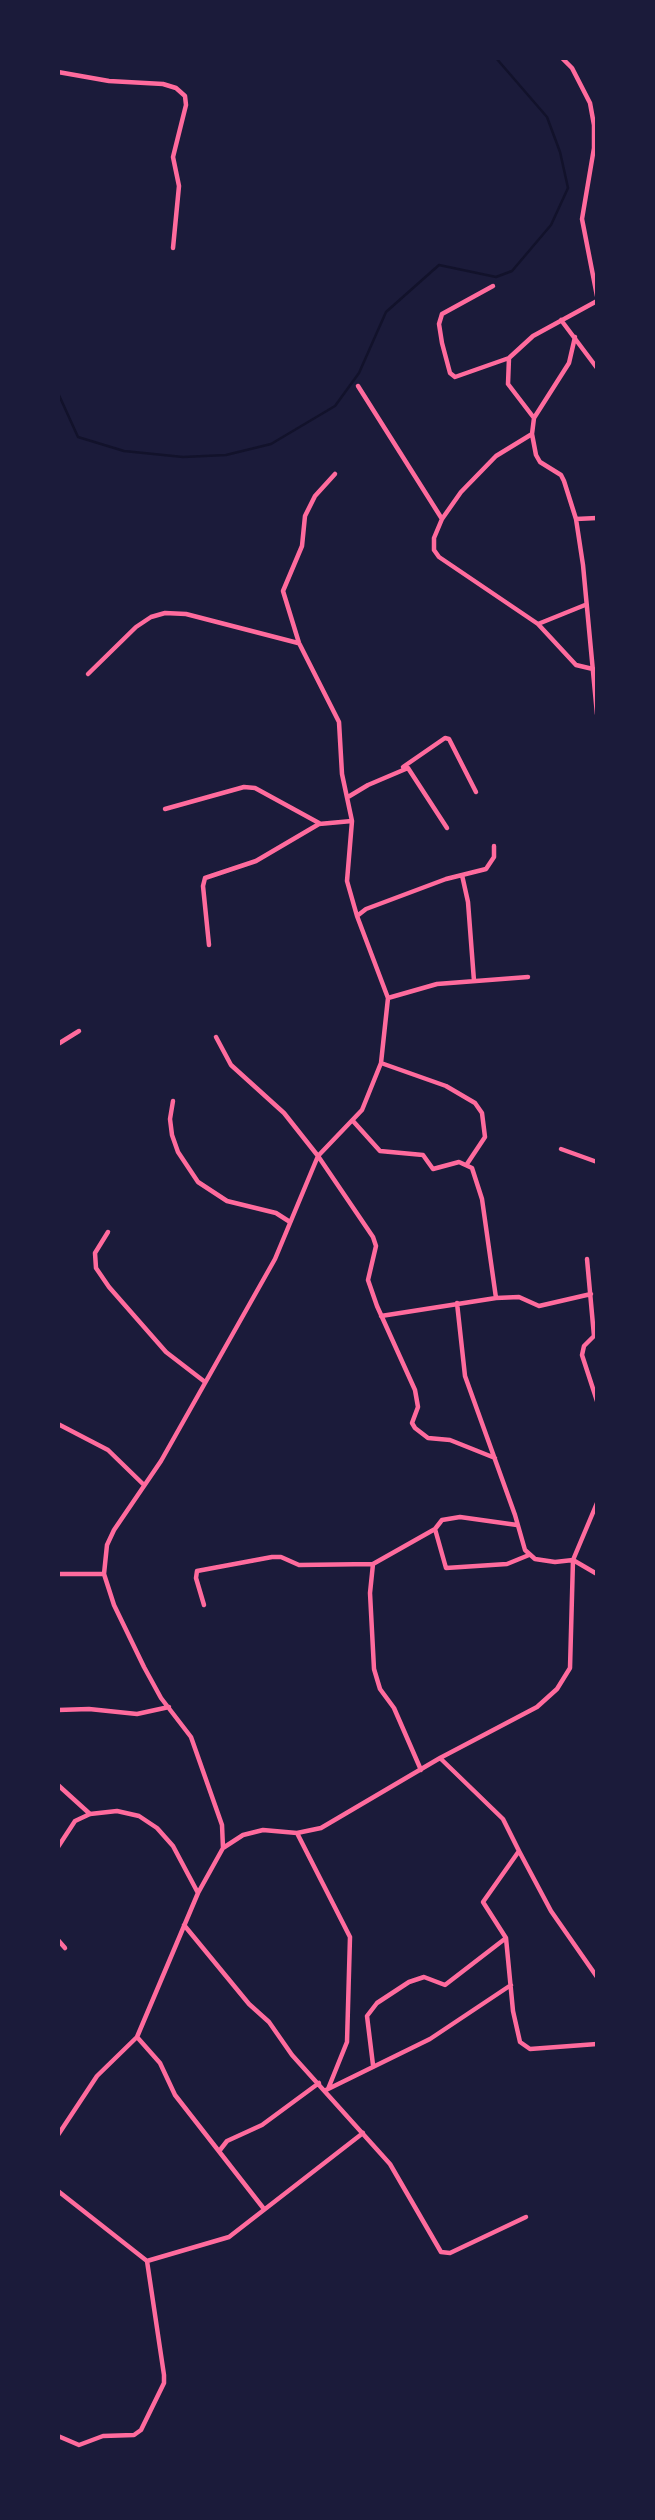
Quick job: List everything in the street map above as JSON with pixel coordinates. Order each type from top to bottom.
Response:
[{"type":"street","points":[[493,286],[451,306],[442,314],[439,324],[442,343],[450,373],[455,377],[462,378],[509,358],[533,336],[597,299],[582,219],[594,148],[594,125],[590,103],[572,68],[562,58]]},
{"type":"street","points":[[58,72],[109,81],[163,84],[176,88],[185,96],[186,105],[173,157],[179,186],[173,248]]},
{"type":"street","points":[[561,320],[597,368]]},
{"type":"street","points":[[575,337],[569,363],[534,418],[532,434],[540,462],[561,475],[576,519],[597,714]]},
{"type":"street","points":[[509,358],[508,384],[534,418]]},
{"type":"street","points":[[358,386],[442,519]]},
{"type":"street","points":[[532,434],[496,456],[461,492],[442,519],[434,538],[433,550],[439,557],[538,624],[576,665],[594,670]]},
{"type":"street","points":[[223,1849],[222,1825],[195,1748],[184,1724],[169,1707],[144,1667],[114,1605],[104,1574],[110,1538],[205,1382],[275,1259],[318,1156],[354,1121],[371,1094],[381,1063],[388,998],[357,916],[346,870],[352,821],[342,774],[339,722],[299,643],[283,591],[302,546],[305,516],[314,496],[335,474]]},
{"type":"street","points":[[576,519],[597,518]]},
{"type":"street","points":[[538,624],[585,605]]},
{"type":"street","points":[[88,674],[136,626],[150,617],[165,613],[186,614],[299,643]]},
{"type":"street","points":[[348,797],[402,768],[445,738],[449,739],[476,792]]},
{"type":"street","points":[[402,768],[411,772],[447,828]]},
{"type":"street","points":[[165,809],[244,787],[255,788],[319,824]]},
{"type":"street","points":[[209,945],[203,886],[205,877],[256,862],[319,824],[352,821]]},
{"type":"street","points":[[357,916],[366,909],[486,869],[494,856],[494,846]]},
{"type":"street","points":[[462,876],[468,902],[474,981]]},
{"type":"street","points":[[388,998],[437,984],[528,977]]},
{"type":"street","points":[[58,1044],[79,1031]]},
{"type":"street","points":[[216,1037],[232,1065],[284,1112],[318,1156],[373,1237],[376,1246],[369,1280],[381,1316],[415,1390],[418,1407],[412,1423],[415,1428],[428,1438],[450,1440],[495,1458]]},
{"type":"street","points":[[381,1063],[446,1086],[475,1103],[482,1112],[485,1137],[467,1164]]},
{"type":"street","points":[[173,1101],[170,1119],[172,1135],[178,1152],[198,1182],[227,1201],[276,1213],[290,1222]]},
{"type":"street","points":[[354,1121],[380,1151],[423,1155],[433,1169],[459,1162],[467,1164],[476,1176],[482,1199],[496,1298]]},
{"type":"street","points":[[561,1149],[597,1162]]},
{"type":"street","points":[[108,1232],[96,1253],[96,1268],[166,1352],[205,1382]]},
{"type":"street","points":[[587,1259],[594,1336],[584,1346],[582,1355],[597,1401]]},
{"type":"street","points":[[381,1316],[496,1298],[519,1297],[539,1306],[591,1294]]},
{"type":"street","points":[[457,1303],[465,1376],[529,1555]]},
{"type":"street","points":[[58,1424],[108,1450],[144,1485]]},
{"type":"street","points":[[58,2134],[97,2077],[136,2037],[198,1894],[223,1849],[253,1832],[275,1829],[297,1833],[321,1828],[440,1758],[537,1707],[557,1689],[570,1668],[573,1560],[597,1503]]},
{"type":"street","points":[[204,1605],[196,1578],[197,1571],[272,1557],[281,1557],[299,1565],[373,1564],[435,1530],[442,1520],[460,1517],[517,1525]]},
{"type":"street","points":[[435,1530],[446,1568],[507,1564],[529,1555],[555,1562],[573,1560],[597,1574]]},
{"type":"street","points":[[373,1564],[370,1593],[374,1669],[380,1689],[394,1708],[421,1770]]},
{"type":"street","points":[[58,1574],[104,1574]]},
{"type":"street","points":[[58,1710],[89,1709],[137,1714],[169,1707]]},
{"type":"street","points":[[440,1758],[503,1819],[551,1911],[597,1977]]},
{"type":"street","points":[[58,1785],[90,1814]]},
{"type":"street","points":[[58,1847],[75,1821],[90,1814],[117,1811],[139,1816],[157,1828],[173,1846],[198,1894]]},
{"type":"street","points":[[297,1833],[350,1937],[347,2042],[327,2089]]},
{"type":"street","points":[[519,1851],[483,1902],[506,1938],[513,2011],[523,2046],[530,2049],[597,2044]]},
{"type":"street","points":[[184,1926],[363,2133],[407,2189],[441,2252],[450,2253],[526,2217]]},
{"type":"street","points":[[373,2065],[368,2016],[377,2003],[409,1982],[424,1977],[445,1985],[506,1938]]},
{"type":"street","points":[[58,1940],[65,1948]]},
{"type":"street","points":[[327,2089],[430,2039],[511,1984]]},
{"type":"street","points":[[136,2037],[160,2063],[175,2095],[264,2209]]},
{"type":"street","points":[[220,2150],[227,2141],[262,2125],[319,2083]]},
{"type":"street","points":[[147,2261],[229,2236],[363,2133]]},
{"type":"street","points":[[58,2191],[147,2261],[164,2375],[163,2383],[141,2430],[134,2435],[103,2436],[79,2445],[58,2436]]},
{"type":"waterway","points":[[58,393],[78,437],[124,451],[183,457],[226,455],[271,444],[335,406],[359,373],[386,312],[439,265],[496,277],[512,271],[551,225],[568,188],[560,152],[547,117],[496,58]]}]
